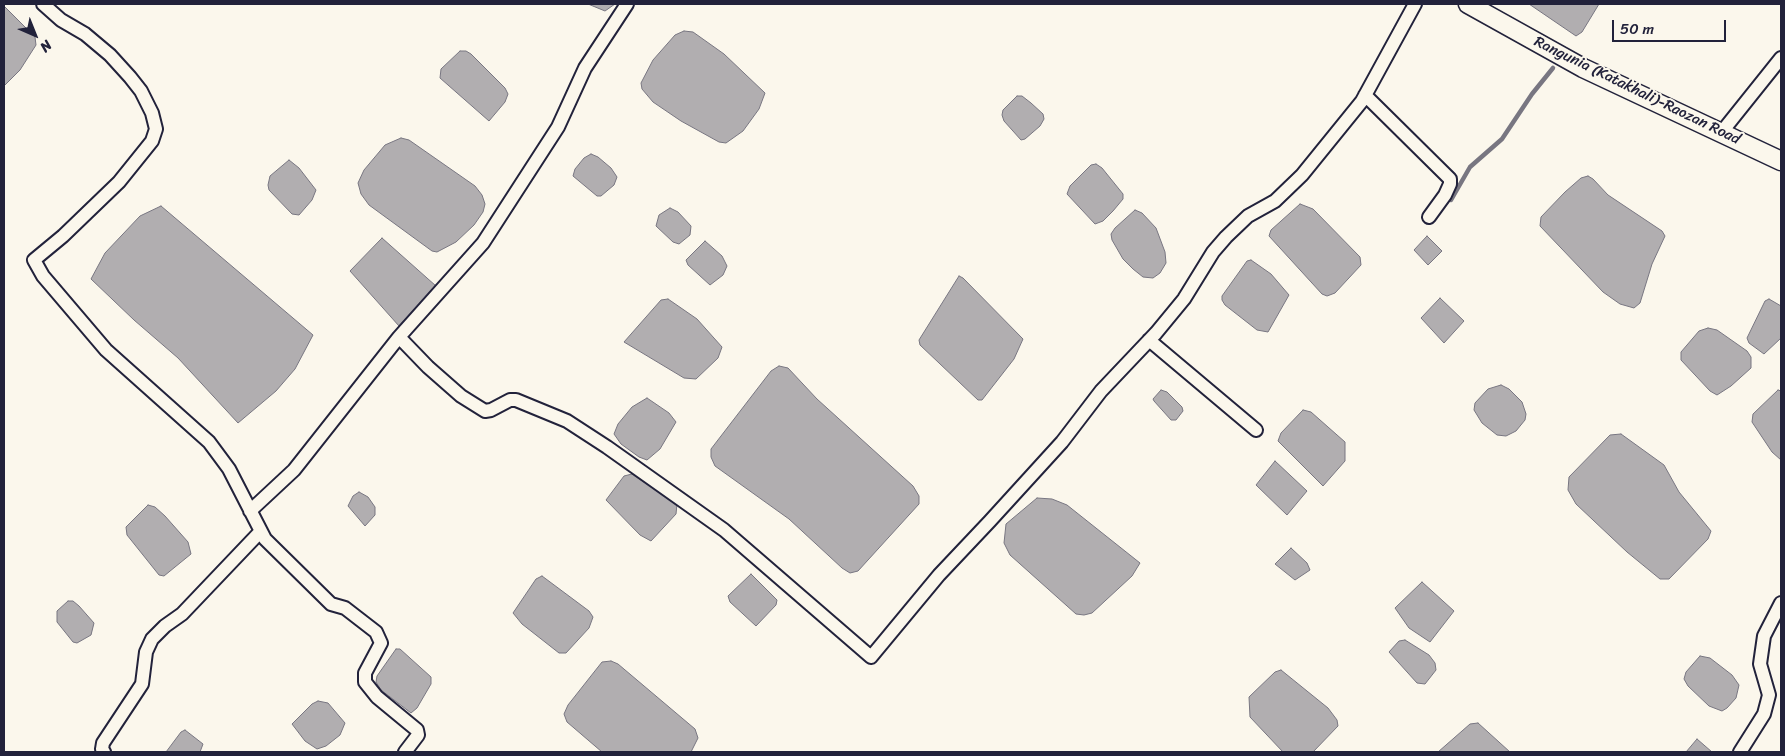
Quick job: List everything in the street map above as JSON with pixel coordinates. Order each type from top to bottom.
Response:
[{"type":"main road","name":"Rangunia (Katakhali)-Raozan Road","points":[[1468,4],[1583,68],[1781,161]]},
{"type":"street","points":[[43,4],[61,20],[85,34],[130,77],[141,92],[152,113],[156,128],[152,141],[119,182],[63,236],[34,260],[43,276],[106,350],[209,442],[229,469],[265,540],[331,604],[345,608],[376,632],[381,643],[365,673],[365,682],[377,697],[417,730],[418,735],[405,752]]},
{"type":"street","points":[[250,511],[294,470],[354,396],[399,336],[483,243],[558,127],[585,68],[627,4]]},
{"type":"street","points":[[399,336],[441,379],[461,396],[484,411],[491,410],[510,400],[516,400],[568,421],[607,447],[724,530],[871,657],[939,575],[1062,442],[1101,391],[1184,299],[1219,244],[1248,216],[1275,201],[1292,187],[1365,95],[1415,4]]},
{"type":"street","points":[[1721,133],[1781,58]]},
{"type":"street","points":[[1365,95],[1450,179],[1450,184],[1443,199],[1428,217]]},
{"type":"street","points":[[1149,340],[1256,430]]},
{"type":"street","points":[[104,752],[102,749],[103,743],[142,684],[146,652],[152,639],[165,626],[182,614],[260,532]]},
{"type":"street","points":[[1740,752],[1764,714],[1769,694],[1760,664],[1764,636],[1781,603]]},
{"type":"shaded area","points":[[588,4],[615,4],[605,11]]},
{"type":"shaded area","points":[[1529,4],[1599,4],[1582,32],[1576,36]]},
{"type":"shaded area","points":[[4,6],[35,37],[36,45],[20,70],[4,86]]},
{"type":"shaded area","points":[[684,31],[693,32],[724,54],[765,93],[759,109],[743,131],[726,143],[719,142],[681,121],[653,102],[642,89],[641,83],[653,60],[675,35]]},
{"type":"shaded area","points":[[460,51],[466,51],[471,54],[505,88],[508,94],[505,102],[489,121],[440,78],[441,69]]},
{"type":"shaded area","points":[[1017,96],[1022,96],[1031,103],[1043,114],[1044,119],[1040,126],[1025,139],[1021,140],[1004,121],[1002,115],[1003,110]]},
{"type":"shaded area","points":[[401,138],[409,140],[475,186],[482,195],[485,204],[483,212],[474,225],[456,242],[437,252],[432,251],[369,205],[361,194],[358,183],[364,170],[385,145]]},
{"type":"shaded area","points":[[591,154],[598,157],[611,168],[617,177],[614,185],[601,196],[597,196],[573,176],[575,169],[584,158]]},
{"type":"shaded area","points":[[289,160],[299,168],[316,190],[312,200],[299,215],[292,214],[269,190],[268,185],[270,176]]},
{"type":"shaded area","points":[[1096,164],[1102,168],[1123,194],[1123,199],[1103,221],[1095,224],[1067,194],[1070,186],[1091,165]]},
{"type":"shaded area","points":[[1588,176],[1608,195],[1662,231],[1665,236],[1652,264],[1640,303],[1634,308],[1620,304],[1603,292],[1540,226],[1541,217],[1565,192],[1581,178]]},
{"type":"shaded area","points":[[1300,204],[1313,209],[1360,257],[1361,265],[1335,293],[1327,296],[1322,294],[1269,236],[1271,230]]},
{"type":"shaded area","points":[[161,206],[313,335],[295,369],[276,391],[238,423],[178,358],[91,279],[105,253],[140,216]]},
{"type":"shaded area","points":[[670,208],[678,212],[691,226],[690,235],[679,244],[673,242],[656,226],[659,215]]},
{"type":"shaded area","points":[[1135,210],[1142,213],[1156,228],[1165,252],[1166,263],[1160,273],[1153,278],[1143,277],[1133,269],[1123,259],[1112,240],[1111,234],[1115,228]]},
{"type":"shaded area","points":[[1427,236],[1442,251],[1428,265],[1414,250]]},
{"type":"shaded area","points":[[382,238],[436,286],[399,326],[350,271]]},
{"type":"shaded area","points":[[705,241],[722,256],[727,266],[723,275],[710,285],[688,265],[686,260]]},
{"type":"shaded area","points":[[1251,260],[1271,274],[1289,295],[1268,332],[1257,330],[1225,305],[1222,300],[1222,296],[1247,261]]},
{"type":"shaded area","points":[[959,276],[1023,339],[1014,359],[982,400],[978,400],[920,345],[919,340]]},
{"type":"shaded area","points":[[1440,298],[1464,321],[1444,343],[1421,318]]},
{"type":"shaded area","points":[[668,299],[697,319],[722,347],[718,358],[696,379],[684,378],[624,342],[661,300]]},
{"type":"shaded area","points":[[1769,299],[1781,306],[1781,338],[1764,354],[1749,343],[1747,338],[1765,301]]},
{"type":"shaded area","points":[[1708,328],[1717,330],[1747,351],[1751,357],[1751,368],[1731,386],[1717,395],[1710,391],[1681,360],[1681,352],[1699,331]]},
{"type":"shaded area","points":[[779,366],[788,368],[817,399],[913,486],[919,496],[919,504],[858,571],[850,573],[842,568],[789,519],[715,466],[711,457],[711,449],[771,371]]},
{"type":"shaded area","points":[[1501,385],[1509,389],[1522,402],[1526,414],[1525,420],[1516,431],[1506,436],[1497,435],[1482,423],[1474,410],[1475,403],[1488,389]]},
{"type":"shaded area","points":[[1161,390],[1167,392],[1182,407],[1183,411],[1176,420],[1171,420],[1153,399]]},
{"type":"shaded area","points":[[1778,390],[1781,391],[1781,460],[1772,452],[1752,422],[1753,414]]},
{"type":"shaded area","points":[[647,398],[669,413],[676,422],[660,449],[647,460],[639,457],[621,444],[614,434],[618,424],[632,407]]},
{"type":"shaded area","points":[[1303,410],[1311,412],[1345,442],[1345,461],[1323,486],[1278,441],[1281,433]]},
{"type":"shaded area","points":[[1621,434],[1664,465],[1679,492],[1711,531],[1708,539],[1669,579],[1660,579],[1627,552],[1576,504],[1568,490],[1569,477],[1610,435]]},
{"type":"shaded area","points":[[1275,461],[1307,491],[1287,515],[1256,485]]},
{"type":"shaded area","points":[[632,474],[677,504],[676,514],[651,541],[640,535],[606,500],[624,476]]},
{"type":"shaded area","points":[[359,492],[368,497],[375,507],[375,515],[365,526],[348,506],[353,496]]},
{"type":"shaded area","points":[[1037,498],[1052,499],[1067,505],[1140,563],[1132,576],[1092,613],[1076,614],[1010,555],[1004,543],[1006,524]]},
{"type":"shaded area","points":[[148,505],[155,507],[165,516],[188,542],[191,554],[164,576],[159,575],[127,535],[126,527]]},
{"type":"shaded area","points":[[1291,548],[1307,563],[1310,570],[1295,580],[1275,564]]},
{"type":"shaded area","points":[[751,574],[777,600],[776,605],[756,626],[730,602],[728,596]]},
{"type":"shaded area","points":[[542,576],[589,611],[593,617],[589,628],[566,653],[559,653],[522,624],[513,613],[536,579]]},
{"type":"shaded area","points":[[1422,582],[1454,611],[1430,642],[1409,628],[1395,608]]},
{"type":"shaded area","points":[[68,601],[73,601],[79,606],[94,623],[91,635],[77,643],[73,642],[57,622],[57,611]]},
{"type":"shaded area","points":[[1405,640],[1429,655],[1435,663],[1436,670],[1425,684],[1417,683],[1389,652],[1399,641]]},
{"type":"shaded area","points":[[396,649],[400,649],[431,677],[431,684],[417,708],[411,713],[381,690],[376,682],[377,676]]},
{"type":"shaded area","points":[[1700,656],[1710,658],[1732,675],[1739,685],[1736,698],[1722,711],[1709,706],[1688,686],[1684,679],[1686,672]]},
{"type":"shaded area","points":[[611,661],[618,664],[695,729],[698,738],[691,752],[602,752],[567,722],[564,714],[568,705],[602,662]]},
{"type":"shaded area","points":[[1281,670],[1328,708],[1337,720],[1338,726],[1313,752],[1283,752],[1250,717],[1249,697],[1275,672]]},
{"type":"shaded area","points":[[318,701],[328,703],[345,723],[340,735],[326,746],[317,749],[305,741],[292,724],[312,704]]},
{"type":"shaded area","points":[[1478,723],[1510,752],[1438,752],[1470,724]]},
{"type":"shaded area","points":[[185,730],[203,744],[200,752],[166,752],[181,732]]},
{"type":"shaded area","points":[[1697,739],[1712,752],[1686,752]]},
{"type":"waterway","points":[[1451,200],[1470,167],[1502,139],[1532,94],[1553,68]]}]
